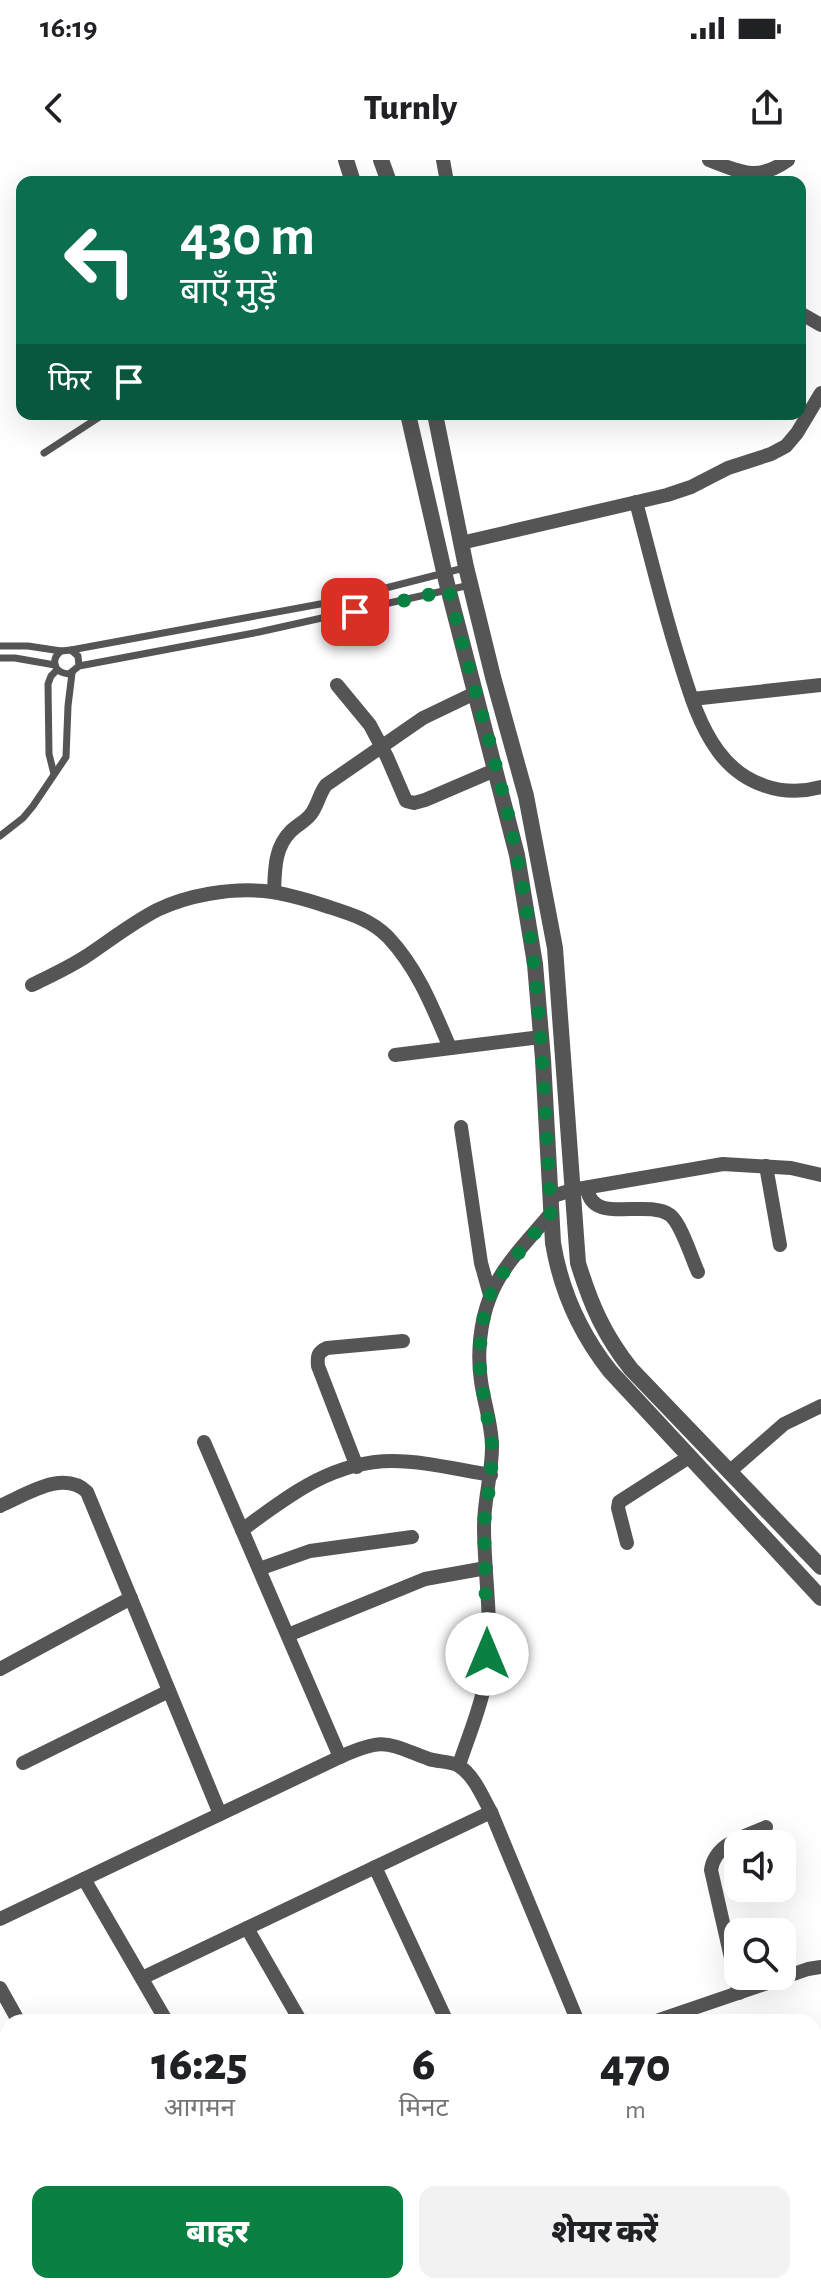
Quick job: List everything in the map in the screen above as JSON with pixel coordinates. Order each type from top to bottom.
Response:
[{"type":"street","points":[[709,160],[758,176]]},
{"type":"street","points":[[768,176],[788,160]]},
{"type":"street","points":[[806,418],[821,393]]},
{"type":"street","points":[[409,420],[444,573],[521,879],[535,964],[558,1270],[578,1323],[610,1371],[821,1598]]},
{"type":"street","points":[[436,420],[470,585],[526,796],[555,948],[580,1189],[578,1263],[596,1316],[631,1369],[821,1567]]},
{"type":"street","points":[[461,543],[691,487],[741,462],[771,454],[786,446],[805,420]]},
{"type":"street","points":[[636,502],[666,617],[692,699],[719,752],[738,771],[757,783],[789,792],[821,787]]},
{"type":"street","points":[[337,685],[370,725],[406,801],[414,803],[495,770]]},
{"type":"street","points":[[692,699],[821,685]]},
{"type":"street","points":[[274,892],[276,857],[281,845],[290,832],[311,815],[326,785],[423,718],[475,693]]},
{"type":"street","points":[[32,985],[68,967],[158,910],[183,901],[241,890],[274,892],[356,915],[387,937],[415,971],[450,1048]]},
{"type":"street","points":[[395,1055],[541,1037]]},
{"type":"street","points":[[461,1127],[481,1263],[490,1295]]},
{"type":"street","points":[[459,1765],[482,1700],[487,1676],[484,1523],[492,1444],[479,1354],[490,1295],[505,1270],[551,1205],[580,1189],[723,1164],[818,1171]]},
{"type":"street","points":[[766,1166],[780,1245]]},
{"type":"street","points":[[580,1189],[597,1207],[641,1208],[669,1215],[677,1224],[698,1272]]},
{"type":"street","points":[[357,1467],[317,1357],[327,1348],[403,1341]]},
{"type":"street","points":[[729,1472],[784,1424],[821,1406]]},
{"type":"street","points":[[204,1442],[340,1757]]},
{"type":"street","points":[[627,1543],[619,1502],[689,1457]]},
{"type":"street","points":[[242,1530],[297,1490],[342,1470],[393,1461],[491,1475]]},
{"type":"street","points":[[0,1506],[56,1483],[69,1482],[87,1492],[220,1814]]},
{"type":"street","points":[[259,1569],[310,1551],[412,1537]]},
{"type":"street","points":[[288,1635],[425,1579],[486,1568]]},
{"type":"street","points":[[0,1669],[131,1598]]},
{"type":"street","points":[[23,1763],[169,1691]]},
{"type":"street","points":[[0,1919],[340,1757],[384,1743],[403,1747],[431,1760],[459,1765],[474,1783],[491,1812],[575,2014]]},
{"type":"street","points":[[142,1978],[491,1812]]},
{"type":"street","points":[[739,1993],[711,1870],[712,1859],[720,1849],[766,1827]]},
{"type":"street","points":[[375,1867],[443,2014]]},
{"type":"street","points":[[84,1879],[162,2014]]},
{"type":"street","points":[[247,1928],[296,2014]]},
{"type":"street","points":[[677,2014],[821,1967]]},
{"type":"street","points":[[0,1988],[15,2014]]},
{"type":"lane","points":[[44,453],[95,420]]},
{"type":"lane","points":[[0,646],[71,650],[331,602],[466,567]]},
{"type":"lane","points":[[0,836],[23,818],[66,757],[72,673],[79,666],[286,627],[470,585]]},
{"type":"lane","points":[[71,650],[78,656],[79,666]]},
{"type":"lane","points":[[54,774],[49,754],[48,682],[56,667],[55,658],[61,651]]},
{"type":"lane","points":[[0,658],[15,658],[56,667],[63,674],[72,673]]},
{"type":"route","points":[[355,612],[449,590],[517,855],[535,964],[551,1213],[505,1270],[490,1295],[484,1315],[479,1354],[492,1444],[484,1523],[487,1654]]}]
